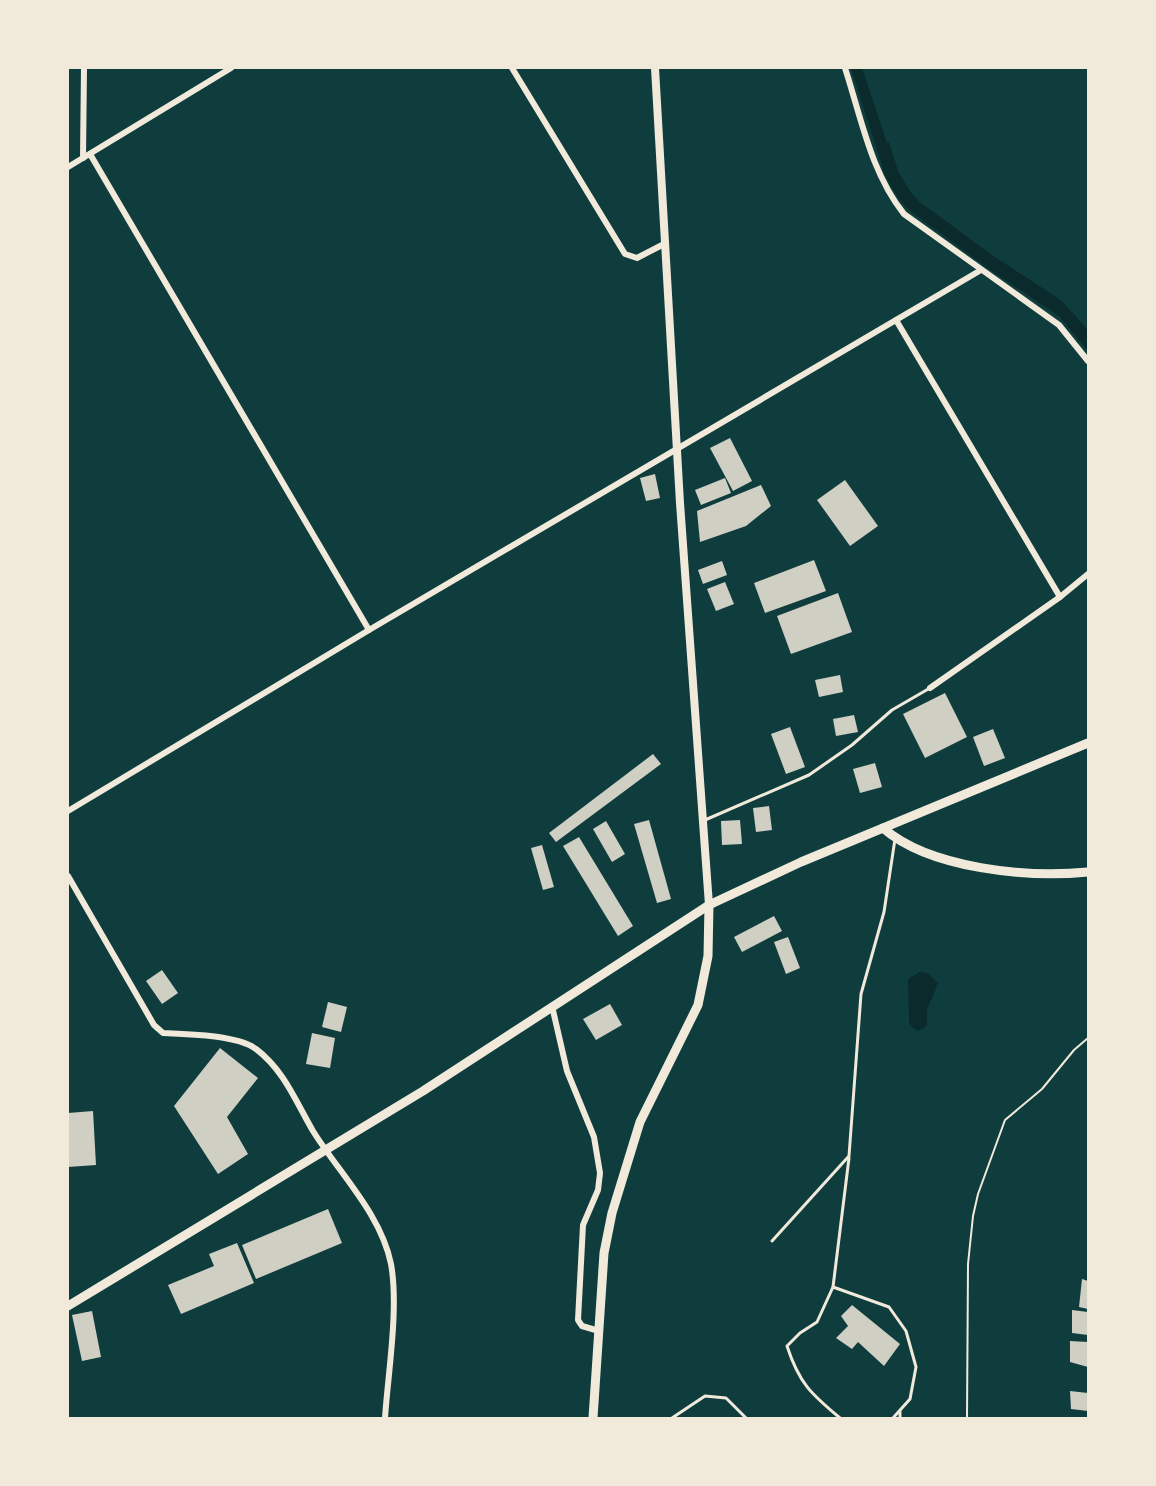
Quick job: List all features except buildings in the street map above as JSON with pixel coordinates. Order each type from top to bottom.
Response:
[{"type":"main road","points":[[593,1419],[604,1253],[612,1213],[640,1122],[698,1005],[708,956],[709,905],[677,447],[654,68]]},
{"type":"main road","points":[[68,1306],[326,1150],[709,905],[883,828],[1089,743]]},
{"type":"main road","points":[[883,828],[896,839],[945,861],[1060,874],[1089,872]]},
{"type":"street","points":[[84,68],[84,158],[369,630]]},
{"type":"street","points":[[68,167],[231,68]]},
{"type":"street","points":[[512,68],[625,254],[637,258],[666,242]]},
{"type":"street","points":[[845,68],[880,176],[891,198],[904,213],[1059,326],[1089,361]]},
{"type":"street","points":[[68,811],[677,447],[981,270]]},
{"type":"street","points":[[896,320],[1060,597]]},
{"type":"street","points":[[930,688],[1060,597],[1089,573]]},
{"type":"street","points":[[68,876],[154,1025],[163,1033],[212,1035],[255,1048],[280,1074],[384,1239],[391,1266],[392,1319],[385,1419]]},
{"type":"street","points":[[552,1006],[567,1071],[594,1137],[599,1158],[598,1190],[583,1225],[579,1320],[582,1326],[599,1331]]},
{"type":"lane","points":[[703,820],[809,775],[852,745],[892,710],[930,688]]},
{"type":"lane","points":[[840,1419],[817,1399],[796,1373],[787,1346],[800,1333],[817,1322],[833,1287],[849,1156],[861,994],[884,912],[896,839]]},
{"type":"lane","points":[[772,1241],[849,1156]]},
{"type":"lane","points":[[833,1287],[889,1307],[906,1331],[916,1367],[910,1399],[893,1419]]},
{"type":"lane","points":[[672,1419],[705,1396],[726,1398],[746,1419]]},
{"type":"lane","points":[[900,1412],[900,1419]]},
{"type":"path","points":[[967,1419],[968,1264],[973,1216],[978,1194],[1005,1120],[1042,1089],[1074,1050],[1089,1038]]},
{"type":"water","points":[[851,68],[862,68],[898,171],[912,194],[995,257],[1061,300],[1088,330],[1088,351],[1059,316],[989,269],[909,210],[898,198],[885,175]]},
{"type":"water","points":[[920,972],[928,973],[938,983],[927,1010],[927,1026],[918,1031],[911,1027],[909,1022],[908,979]]}]
